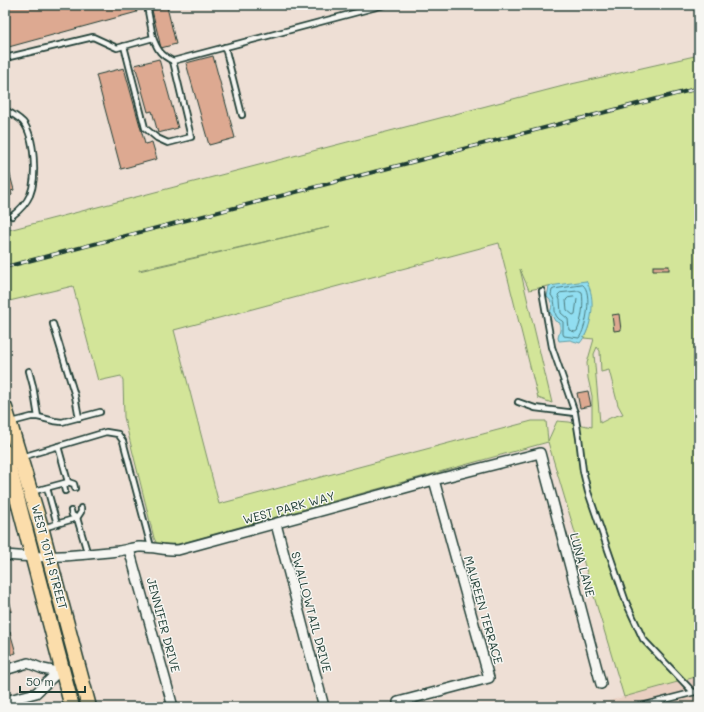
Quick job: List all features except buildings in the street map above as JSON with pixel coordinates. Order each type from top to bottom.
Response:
[{"type":"main road","name":"WEST 10TH STREET","points":[[5,408],[7,424],[20,458],[41,528],[40,556],[60,671],[72,707]]},
{"type":"main road","name":"WEST 10TH STREET","points":[[5,452],[8,472],[40,556],[89,707]]},
{"type":"street","name":"WEST PARK WAY","points":[[5,555],[88,555],[140,547],[178,550],[434,480],[540,453]]},
{"type":"street","name":"LUNA LANE","points":[[540,453],[602,684]]},
{"type":"street","name":"MAUREEN TERRACE","points":[[398,702],[489,678],[434,480]]},
{"type":"street","name":"SWALLOWTAIL DRIVE","points":[[276,524],[324,707]]},
{"type":"street","name":"JENNIFER DRIVE","points":[[129,549],[173,707]]},
{"type":"street","points":[[5,670],[28,663],[43,669],[60,671]]},
{"type":"street","points":[[5,701],[36,693],[60,671]]},
{"type":"lane","points":[[148,5],[153,38],[158,51],[164,57],[173,61],[384,5]]},
{"type":"lane","points":[[5,58],[93,37],[117,48],[153,38]]},
{"type":"lane","points":[[124,46],[145,128],[157,138],[168,143],[191,137],[173,61]]},
{"type":"lane","points":[[225,48],[242,115]]},
{"type":"lane","points":[[5,110],[14,115],[23,123],[29,134],[33,154],[34,179],[30,195],[22,210],[12,216]]},
{"type":"lane","points":[[542,291],[552,347],[575,413],[583,470],[588,492],[626,602],[643,639],[693,692]]},
{"type":"lane","points":[[53,324],[79,418]]},
{"type":"lane","points":[[29,371],[38,417]]},
{"type":"lane","points":[[518,402],[534,408],[575,413]]},
{"type":"lane","points":[[7,424],[25,418],[38,417],[62,422],[100,412]]},
{"type":"lane","points":[[20,458],[106,432],[118,434],[123,441],[151,547]]},
{"type":"lane","points":[[58,446],[68,482]]},
{"type":"lane","points":[[65,491],[64,487],[68,482]]},
{"type":"lane","points":[[16,496],[68,482],[74,484],[75,488]]},
{"type":"lane","points":[[47,488],[57,524]]},
{"type":"lane","points":[[41,528],[77,518],[82,512],[81,508]]},
{"type":"lane","points":[[71,511],[72,515],[77,518],[88,555]]},
{"type":"lane","points":[[637,707],[699,691]]},
{"type":"shaded area","points":[[699,676],[699,707],[586,707],[694,678]]},
{"type":"green space","points":[[699,55],[699,676],[624,697],[548,442],[178,544],[157,544],[154,538],[124,417],[123,380],[121,376],[98,381],[73,286],[5,302],[5,231],[567,85]],"holes":[[[330,227],[139,271],[139,270]],[[499,243],[538,398],[552,403],[520,269],[529,290],[553,285],[590,318],[584,338],[594,339],[587,363],[588,378],[592,396],[592,427],[557,421],[548,441],[546,421],[532,421],[219,504],[174,330]],[[597,347],[600,351],[601,372],[609,370],[618,405],[623,414],[612,417],[600,423],[594,354]]]},
{"type":"water","points":[[586,281],[591,295],[592,304],[592,313],[588,330],[580,343],[570,340],[559,341],[560,323],[555,321],[550,312],[552,304],[547,297],[549,286]]},
{"type":"railway","points":[[5,267],[699,88]]}]
